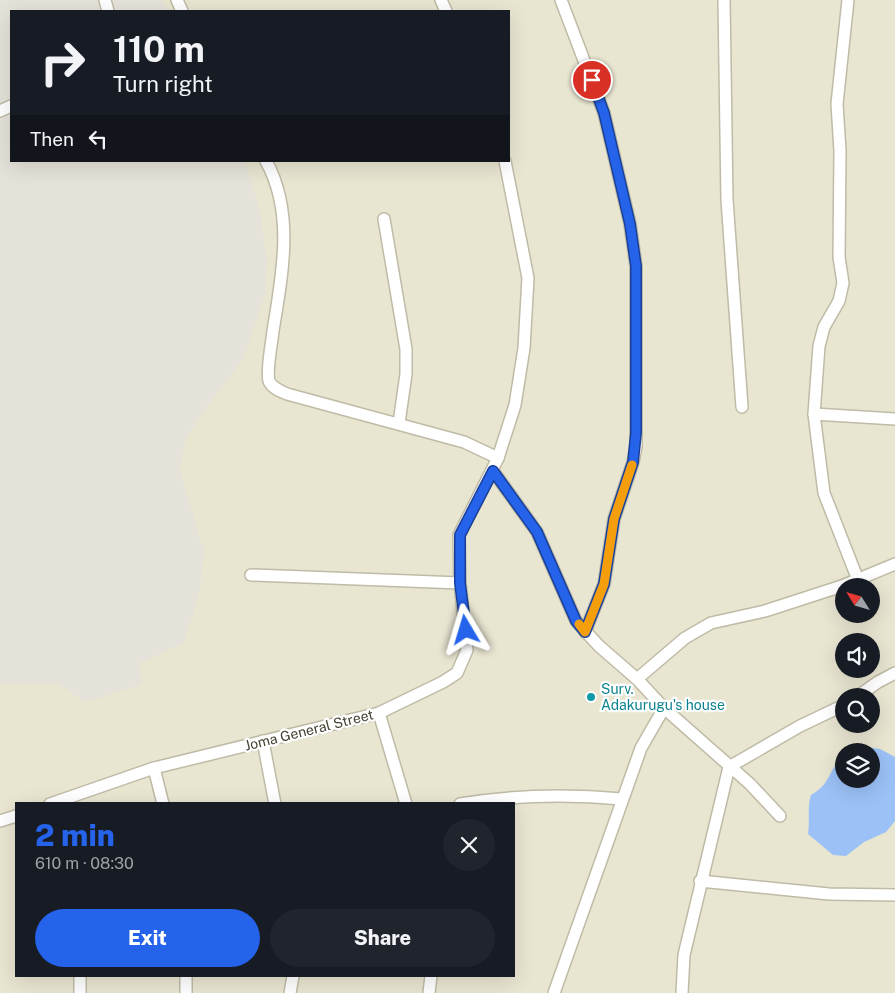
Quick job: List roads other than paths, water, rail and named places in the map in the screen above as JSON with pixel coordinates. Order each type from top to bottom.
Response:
[{"type":"street","points":[[561,0],[604,113],[630,224],[636,266],[636,446],[633,462],[614,519],[604,584],[585,632]]},
{"type":"street","points":[[724,0],[727,200],[742,407]]},
{"type":"street","points":[[848,0],[837,104],[840,151],[839,257],[843,283],[839,301],[824,327],[819,346],[814,414],[824,492],[857,578]]},
{"type":"street","points":[[266,162],[279,190],[285,255],[272,338],[269,380],[272,386],[287,394],[464,442],[498,458]]},
{"type":"street","name":"Joma General Street","points":[[55,802],[154,768],[379,712],[443,682],[457,673],[467,650],[460,583],[460,535],[498,458],[515,405],[524,348],[528,278],[505,162]]},
{"type":"street","points":[[384,219],[406,348],[406,374],[399,423]]},
{"type":"street","points":[[814,414],[895,419]]},
{"type":"street","points":[[493,471],[537,532],[576,621],[585,632],[637,679],[664,708],[750,784],[780,816]]},
{"type":"street","points":[[862,578],[895,564]]},
{"type":"street","points":[[252,575],[460,583]]},
{"type":"street","points":[[637,679],[684,638],[711,623],[764,611],[835,588]]},
{"type":"street","points":[[869,688],[895,674]]},
{"type":"street","points":[[554,993],[622,799],[642,748],[664,708]]},
{"type":"street","points":[[682,993],[684,955],[700,881],[729,767],[800,726],[835,709]]},
{"type":"street","points":[[379,712],[405,802]]},
{"type":"street","points":[[263,741],[275,802]]},
{"type":"street","points":[[154,768],[162,802]]},
{"type":"street","points":[[476,802],[524,796],[574,795],[622,799]]},
{"type":"street","points":[[0,821],[15,816]]},
{"type":"street","points":[[700,881],[829,894],[895,895]]},
{"type":"street","points":[[80,977],[80,993]]},
{"type":"street","points":[[186,977],[186,993]]},
{"type":"street","points":[[290,993],[293,977]]},
{"type":"street","points":[[429,993],[431,977]]},
{"type":"water","points":[[880,749],[895,757],[895,821],[886,832],[864,842],[846,856],[833,855],[808,834],[811,795],[823,786],[835,766],[835,788],[880,788]]},
{"type":"place","name":"Surv. Adakurugu's house","points":[[591,697]]}]
